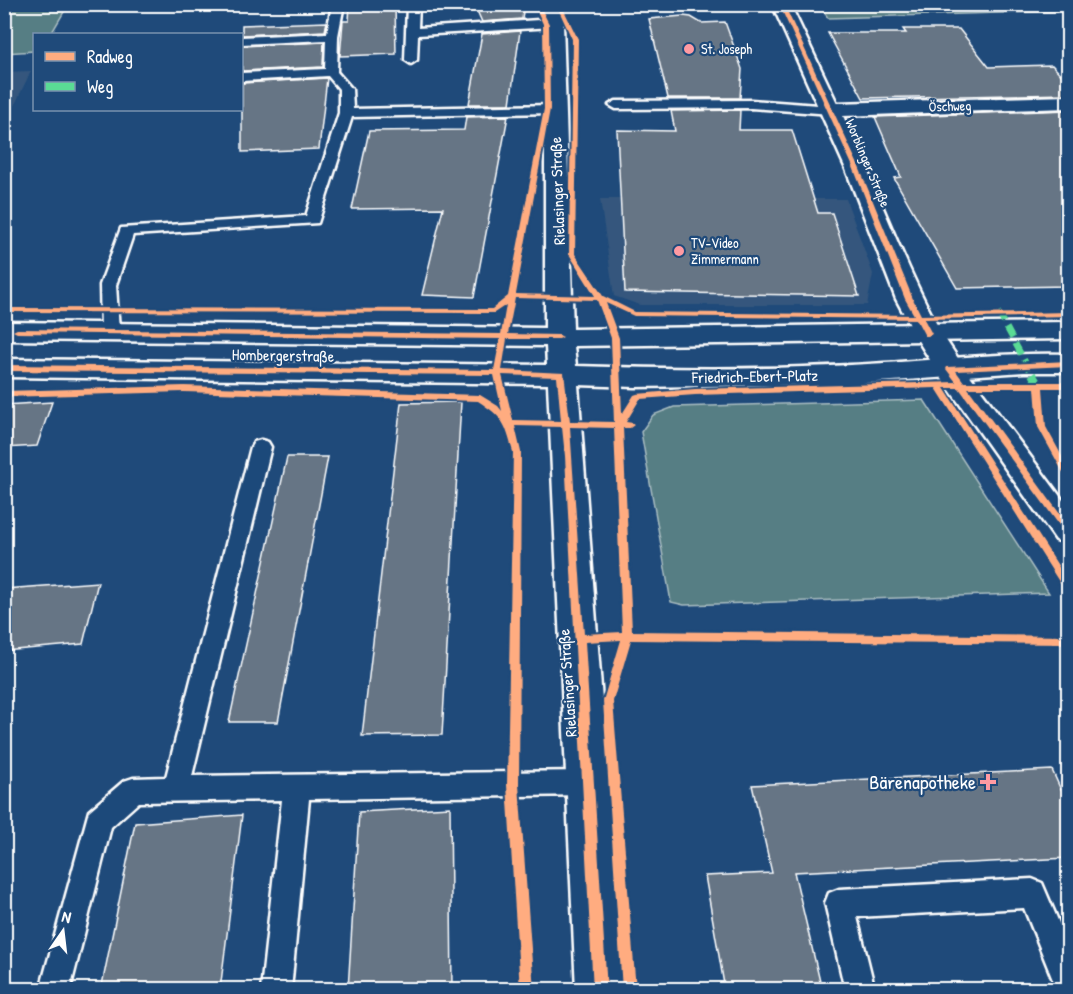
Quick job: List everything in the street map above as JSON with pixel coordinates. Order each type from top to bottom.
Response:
[{"type":"main road","name":"Worblinger Straße","points":[[781,4],[831,110],[909,299],[928,334],[950,369],[1068,531]]},
{"type":"main road","name":"Rielasinger Straße","points":[[553,14],[559,337],[568,435],[600,990]]},
{"type":"main road","name":"Öschweg","points":[[831,110],[1068,102]]},
{"type":"main road","points":[[559,337],[928,334],[1068,330]]},
{"type":"main road","name":"Hombergerstraße","points":[[4,331],[559,337]]},
{"type":"main road","name":"Friedrich-Ebert-Platz","points":[[561,375],[635,377],[848,375],[1068,363]]},
{"type":"main road","name":"Hombergerstraße","points":[[4,368],[484,372],[561,375]]},
{"type":"lane","points":[[110,331],[108,285],[127,231],[312,220],[346,113],[345,89],[331,72],[332,36],[338,4]]},
{"type":"lane","points":[[411,60],[413,4]]},
{"type":"lane","points":[[412,32],[553,14]]},
{"type":"lane","points":[[243,40],[332,36]]},
{"type":"lane","points":[[243,77],[331,72]]},
{"type":"lane","points":[[616,105],[751,104],[831,110]]},
{"type":"lane","points":[[346,113],[554,109]]},
{"type":"lane","points":[[176,789],[261,447]]},
{"type":"lane","points":[[55,990],[99,820],[133,790],[588,783]]},
{"type":"lane","points":[[276,990],[297,787]]},
{"type":"lane","points":[[860,990],[838,903],[1032,893],[1068,979]]},
{"type":"shaded area","points":[[31,71],[5,125],[5,72]]},
{"type":"shaded area","points":[[600,199],[846,199],[873,274],[867,305],[640,305],[614,296]]},
{"type":"green space","points":[[5,4],[68,5],[52,33],[33,33],[33,51],[5,53]]},
{"type":"green space","points":[[1068,4],[1068,11],[828,18],[821,7]]},
{"type":"green space","points":[[924,400],[1049,593],[684,605],[671,602],[641,432],[653,415],[674,407]]},
{"type":"building","points":[[350,4],[395,4],[396,54],[340,56],[343,21],[349,21]]},
{"type":"building","points":[[474,4],[524,4],[522,19],[482,22]]},
{"type":"building","name":"St. Joseph","points":[[691,17],[701,23],[725,22],[742,69],[740,98],[668,98],[649,19]]},
{"type":"building","points":[[327,22],[325,31],[243,35],[242,25]]},
{"type":"building","points":[[903,29],[959,29],[989,67],[1052,65],[1068,82],[1068,94],[863,98],[828,33],[906,33]]},
{"type":"building","points":[[520,31],[510,104],[469,104],[482,34]]},
{"type":"building","points":[[324,42],[323,67],[243,71],[243,46]]},
{"type":"building","points":[[327,78],[319,149],[242,152],[243,83]]},
{"type":"building","points":[[740,110],[739,130],[792,130],[818,213],[832,213],[859,296],[625,292],[617,130],[675,131],[671,111]]},
{"type":"building","points":[[1068,110],[1068,286],[957,288],[894,178],[901,177],[875,117]]},
{"type":"building","points":[[508,116],[474,297],[422,295],[443,208],[352,209],[369,131],[464,130],[466,117]]},
{"type":"building","points":[[52,402],[37,446],[4,448],[4,405]]},
{"type":"building","points":[[461,402],[442,735],[362,736],[401,403]]},
{"type":"building","points":[[287,457],[328,457],[278,722],[229,722]]},
{"type":"building","points":[[98,582],[83,644],[4,651],[4,589]]},
{"type":"building","points":[[1052,770],[1061,790],[1068,790],[1068,858],[794,872],[822,990],[725,990],[705,876],[772,873],[752,785]]},
{"type":"building","points":[[450,807],[452,990],[348,990],[359,812]]},
{"type":"building","points":[[242,815],[220,990],[101,990],[135,823]]},
{"type":"marked path","points":[[998,312],[1010,331],[1024,363],[1040,387]]},
{"type":"cycle path","points":[[527,990],[513,785],[517,452],[497,373],[547,109],[546,24],[536,4]]},
{"type":"cycle path","points":[[558,4],[575,39],[572,254],[600,298],[615,338],[627,636],[608,701],[629,990]]},
{"type":"cycle path","points":[[781,4],[856,167],[909,299],[928,334]]},
{"type":"cycle path","points":[[4,310],[494,311],[513,296],[600,298],[634,314],[918,317],[1068,314]]},
{"type":"cycle path","points":[[17,331],[559,337]]},
{"type":"cycle path","points":[[950,369],[1068,363]]},
{"type":"cycle path","points":[[4,368],[484,372],[561,375],[569,456],[600,990]]},
{"type":"cycle path","points":[[950,369],[1068,531]]},
{"type":"cycle path","points":[[938,385],[1068,588]]},
{"type":"cycle path","points":[[620,425],[637,397],[695,392],[961,385],[1068,385]]},
{"type":"cycle path","points":[[1039,385],[1042,427],[1068,474]]},
{"type":"cycle path","points":[[4,394],[184,389],[480,398],[495,408],[509,423],[630,425]]},
{"type":"cycle path","points":[[579,638],[644,635],[1068,640]]},
{"type":"place","name":"St. Joseph","points":[[689,49]]},
{"type":"place","name":"TV-Video Zimmermann","points":[[679,251]]},
{"type":"place","name":"Bärenapotheke","points":[[988,782]]}]
